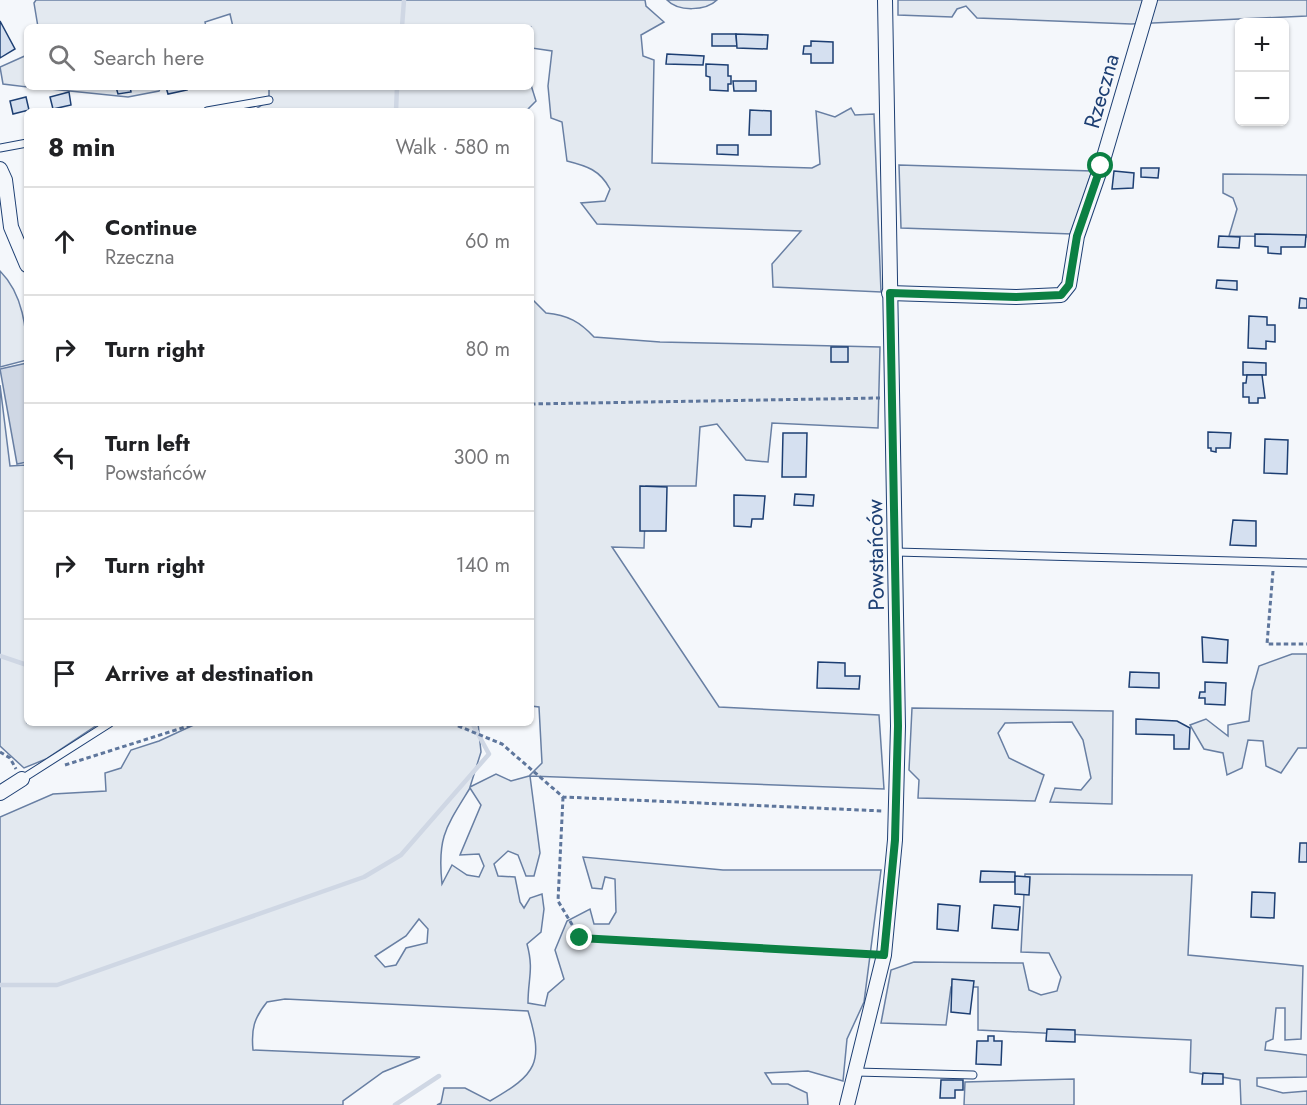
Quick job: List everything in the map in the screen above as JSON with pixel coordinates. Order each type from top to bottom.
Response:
[{"type":"street","name":"Powstańców","points":[[847,1105],[884,955],[896,812],[898,726],[896,552],[885,0]]},
{"type":"street","name":"Rzeczna","points":[[890,293],[1016,297],[1061,295],[1069,285],[1077,236],[1101,166],[1150,0]]},
{"type":"street","points":[[0,169],[4,180],[11,227],[24,258]]},
{"type":"street","points":[[0,793],[22,779]]},
{"type":"lane","points":[[224,108],[269,100]]},
{"type":"lane","points":[[0,148],[24,144]]},
{"type":"lane","points":[[896,552],[1307,563]]},
{"type":"lane","points":[[22,779],[105,726]]},
{"type":"lane","points":[[856,1072],[973,1075]]},
{"type":"path","points":[[534,404],[893,398]]},
{"type":"path","points":[[1273,562],[1267,644],[1307,644]]},
{"type":"path","points":[[55,769],[189,726]]},
{"type":"path","points":[[458,726],[502,744],[563,797],[896,812]]},
{"type":"path","points":[[0,752],[10,758],[22,779]]},
{"type":"path","points":[[563,797],[558,901],[580,938],[884,955]]},
{"type":"shaded area","points":[[36,0],[645,0],[646,6],[664,22],[641,35],[643,56],[654,60],[652,163],[812,168],[820,164],[816,111],[835,117],[851,108],[855,115],[874,114],[881,292],[773,287],[772,264],[801,231],[597,224],[581,203],[605,201],[610,189],[597,173],[567,161],[562,122],[551,118],[548,86],[552,51],[534,48],[534,24],[232,24],[230,14],[205,22],[205,24],[38,24],[34,3]]},
{"type":"shaded area","points":[[667,0],[717,0],[712,4],[692,9],[678,7]]},
{"type":"shaded area","points":[[898,0],[1307,0],[1307,16],[1131,24],[977,18],[966,6],[957,9],[952,17],[898,15]]},
{"type":"shaded area","points":[[24,56],[24,87],[3,84],[0,67]]},
{"type":"shaded area","points":[[60,90],[160,90],[128,97]]},
{"type":"shaded area","points":[[269,90],[533,90],[536,101],[529,108],[257,108],[269,100]]},
{"type":"shaded area","points":[[899,165],[1092,171],[1072,234],[901,228]]},
{"type":"shaded area","points":[[1223,174],[1307,175],[1307,237],[1229,236],[1237,209],[1233,198],[1223,193]]},
{"type":"shaded area","points":[[0,271],[14,290],[22,312],[24,361],[0,367]]},
{"type":"shaded area","points":[[534,301],[546,313],[561,315],[573,320],[594,337],[660,342],[880,347],[878,428],[772,423],[768,462],[746,460],[717,424],[700,427],[696,486],[646,486],[644,548],[612,547],[719,707],[879,715],[884,789],[530,776],[540,853],[534,876],[526,876],[518,855],[508,851],[494,864],[498,876],[515,877],[520,902],[524,908],[530,898],[542,894],[544,909],[541,932],[527,944],[530,968],[528,1003],[545,1006],[548,993],[564,979],[555,950],[567,921],[590,909],[594,924],[609,924],[616,912],[615,879],[605,877],[602,889],[592,888],[583,857],[723,870],[881,870],[864,1002],[847,1039],[843,1081],[808,1071],[765,1073],[772,1084],[788,1084],[807,1093],[808,1105],[437,1105],[441,1103],[444,1088],[465,1088],[490,1101],[506,1092],[527,1074],[533,1065],[535,1055],[533,1029],[528,1011],[285,999],[267,1002],[259,1013],[253,1030],[253,1050],[420,1057],[383,1072],[343,1101],[343,1105],[0,1105],[0,817],[53,794],[106,791],[105,773],[121,768],[131,750],[159,741],[192,726],[478,726],[481,752],[470,787],[496,774],[511,781],[529,776],[542,763],[539,707],[534,706]],"holes":[[[470,788],[481,805],[460,855],[479,854],[484,866],[479,877],[467,875],[452,865],[442,884],[442,843],[449,823]],[[419,919],[428,929],[427,943],[406,948],[396,965],[385,967],[375,956],[406,936]]]},
{"type":"shaded area","points":[[24,364],[24,463],[17,464],[0,369]]},
{"type":"shaded area","points":[[0,385],[10,466],[24,465],[24,726],[96,726],[46,759],[24,768],[0,746]]},
{"type":"shaded area","points":[[1292,654],[1307,654],[1307,748],[1298,748],[1281,773],[1266,766],[1263,741],[1248,740],[1242,768],[1227,775],[1223,753],[1204,749],[1190,725],[1206,719],[1228,736],[1228,725],[1249,721],[1252,691],[1259,666]]},
{"type":"shaded area","points":[[912,708],[1113,711],[1112,804],[1050,802],[1055,788],[1081,790],[1091,778],[1083,740],[1072,722],[1005,723],[998,733],[1009,758],[1044,775],[1035,801],[918,798],[919,780],[909,770]]},
{"type":"shaded area","points":[[1025,874],[1192,875],[1188,955],[1303,966],[1301,1039],[1285,1040],[1285,1008],[1276,1008],[1273,1039],[1266,1042],[1265,1050],[1307,1055],[1307,1077],[1257,1078],[1257,1086],[1283,1093],[1307,1091],[1307,1105],[1241,1105],[1240,1080],[1190,1072],[1191,1040],[978,1030],[978,987],[951,987],[946,1025],[881,1023],[891,970],[914,962],[1023,963],[1029,990],[1041,995],[1057,991],[1061,977],[1049,953],[1021,952]]},
{"type":"shaded area","points":[[1074,1079],[1074,1105],[964,1105],[965,1082]]},
{"type":"building","points":[[0,21],[15,49],[0,58]]},
{"type":"building","points":[[712,34],[736,34],[737,46],[712,46]]},
{"type":"building","points":[[736,34],[768,35],[767,49],[737,48]]},
{"type":"building","points":[[811,41],[833,42],[833,63],[811,63],[811,54],[803,54],[804,46],[811,46]]},
{"type":"building","points":[[667,54],[704,56],[703,65],[666,64]]},
{"type":"building","points":[[706,64],[728,65],[731,84],[728,84],[728,91],[710,90],[710,77],[706,76]]},
{"type":"building","points":[[733,81],[756,81],[756,91],[734,91]]},
{"type":"building","points":[[117,90],[131,90],[131,92],[118,94]]},
{"type":"building","points":[[167,90],[187,90],[168,94]]},
{"type":"building","points":[[69,92],[71,105],[53,108],[50,97]]},
{"type":"building","points":[[26,97],[29,108],[13,114],[10,101]]},
{"type":"building","points":[[750,110],[771,111],[771,135],[749,135]]},
{"type":"building","points":[[717,145],[738,145],[738,155],[717,154]]},
{"type":"building","points":[[1141,168],[1159,168],[1158,178],[1141,177]]},
{"type":"building","points":[[1114,171],[1134,173],[1133,188],[1112,189]]},
{"type":"building","points":[[1255,234],[1306,235],[1305,247],[1281,247],[1281,254],[1268,253],[1268,247],[1255,246]]},
{"type":"building","points":[[1219,236],[1240,237],[1239,248],[1218,247]]},
{"type":"building","points":[[1217,280],[1237,281],[1237,290],[1216,288]]},
{"type":"building","points":[[1300,298],[1307,299],[1307,308],[1299,308]]},
{"type":"building","points":[[1249,316],[1267,317],[1267,325],[1275,325],[1275,342],[1266,341],[1266,349],[1248,348]]},
{"type":"building","points":[[831,347],[848,347],[848,362],[831,362]]},
{"type":"building","points":[[1243,362],[1266,363],[1266,375],[1243,375]]},
{"type":"building","points":[[1247,375],[1262,375],[1265,398],[1258,398],[1258,403],[1249,403],[1249,397],[1243,397],[1243,383],[1246,383]]},
{"type":"building","points":[[1208,432],[1231,433],[1230,448],[1216,448],[1216,452],[1211,451],[1211,448],[1208,448]]},
{"type":"building","points":[[783,433],[807,433],[806,477],[782,477]]},
{"type":"building","points":[[1265,439],[1288,440],[1287,474],[1264,473]]},
{"type":"building","points":[[640,486],[667,487],[666,531],[640,531]]},
{"type":"building","points":[[795,494],[814,495],[813,506],[794,505]]},
{"type":"building","points":[[734,495],[765,496],[763,519],[752,519],[751,527],[734,526]]},
{"type":"building","points":[[1233,520],[1256,521],[1256,546],[1230,545]]},
{"type":"building","points":[[1202,637],[1228,640],[1227,663],[1203,662]]},
{"type":"building","points":[[818,662],[845,663],[845,676],[860,676],[859,689],[817,688]]},
{"type":"building","points":[[1130,672],[1159,673],[1159,688],[1129,687]]},
{"type":"building","points":[[1205,682],[1226,683],[1225,705],[1205,704],[1205,698],[1199,698],[1200,692],[1205,692]]},
{"type":"building","points":[[1136,719],[1177,721],[1190,728],[1189,749],[1174,749],[1174,735],[1136,734]]},
{"type":"building","points":[[1300,843],[1307,843],[1307,862],[1299,862]]},
{"type":"building","points":[[981,871],[1015,872],[1015,882],[980,882]]},
{"type":"building","points":[[1015,876],[1030,877],[1029,895],[1015,894]]},
{"type":"building","points":[[1252,892],[1275,893],[1274,918],[1251,917]]},
{"type":"building","points":[[938,904],[960,906],[958,931],[937,929]]},
{"type":"building","points":[[994,905],[1020,907],[1018,930],[992,928]]},
{"type":"building","points":[[952,979],[974,981],[970,1014],[951,1012]]},
{"type":"building","points":[[1047,1029],[1075,1030],[1075,1042],[1046,1041]]},
{"type":"building","points":[[988,1036],[994,1036],[994,1041],[1002,1041],[1001,1065],[976,1064],[977,1041],[988,1041]]},
{"type":"building","points":[[1203,1073],[1223,1074],[1223,1084],[1202,1084]]},
{"type":"building","points":[[941,1080],[963,1080],[963,1090],[955,1090],[955,1098],[940,1098]]},
{"type":"waterway","points":[[402,24],[404,0]]},
{"type":"waterway","points":[[396,108],[397,90]]},
{"type":"waterway","points":[[0,656],[24,664]]},
{"type":"waterway","points":[[0,985],[57,985],[364,877],[401,855],[489,754],[474,726]]},
{"type":"waterway","points":[[395,1105],[439,1076]]},
{"type":"route","points":[[580,938],[884,955],[895,840],[898,726],[890,293],[1016,297],[1061,295],[1069,285],[1077,236],[1101,166]]}]
